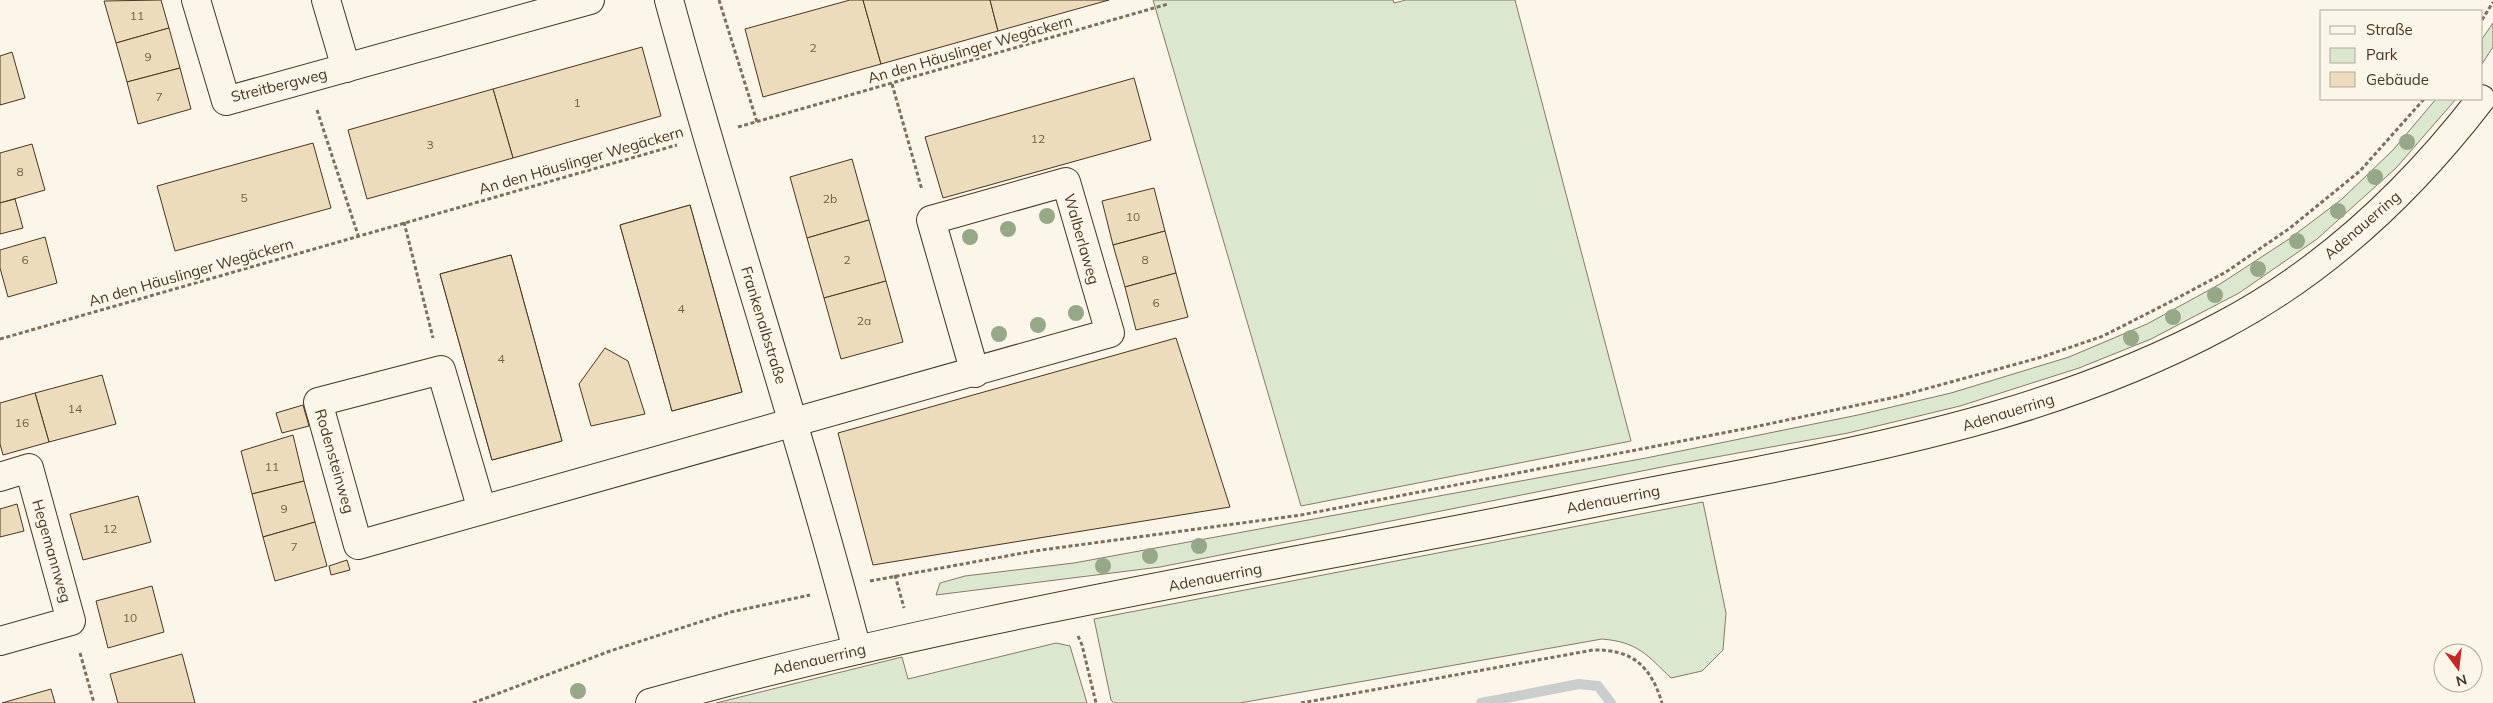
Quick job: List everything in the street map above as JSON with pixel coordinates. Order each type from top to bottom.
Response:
[{"type":"street","name":"Streitbergweg","points":[[196,0],[226,101],[346,68],[516,10]]},
{"type":"street","name":"Streitbergweg","points":[[326,0],[346,68]]},
{"type":"street","points":[[516,10],[590,0]]},
{"type":"street","name":"Frankenalbstraße","points":[[669,0],[706,136],[794,423],[857,650]]},
{"type":"street","name":"Adenauerring","points":[[2483,97],[2493,84]]},
{"type":"street","name":"Adenauerring","points":[[650,703],[750,675],[931,633],[1859,451],[2036,405],[2098,383],[2156,358],[2226,324],[2278,292],[2327,257],[2374,217],[2420,172],[2480,100]]},
{"type":"street","name":"Walberlaweg","points":[[794,423],[1110,333],[1066,182],[931,220]]},
{"type":"street","points":[[931,220],[975,373]]},
{"type":"street","points":[[441,370],[482,510]]},
{"type":"street","name":"Rodensteinweg","points":[[441,370],[318,402],[358,545],[794,423]]},
{"type":"street","name":"Hegemannweg","points":[[0,476],[29,468],[71,621],[0,640]]},
{"type":"path","points":[[719,0],[757,122]]},
{"type":"path","points":[[2483,18],[2493,2]]},
{"type":"path","name":"An den Häuslinger Wegäckern","points":[[0,339],[1168,4]]},
{"type":"path","points":[[307,79],[358,235]]},
{"type":"path","points":[[892,84],[931,220]]},
{"type":"path","points":[[473,703],[610,651],[722,615],[895,575],[1034,551],[1311,513],[1754,427],[1896,397],[2042,357],[2103,336],[2226,272],[2290,228],[2360,170],[2423,100]]},
{"type":"path","points":[[404,222],[441,370]]},
{"type":"path","points":[[71,621],[94,703]]},
{"type":"path","points":[[1301,703],[1593,650],[1611,649],[1631,656],[1647,670],[1656,684],[1662,703]]},
{"type":"green space","points":[[1153,0],[1393,0],[1394,3],[1406,0],[1515,0],[1631,441],[1301,506]]},
{"type":"green space","points":[[2493,23],[2493,47],[2483,62],[2483,38]]},
{"type":"green space","points":[[2435,100],[2455,100],[2396,168],[2317,239],[2239,293],[2151,339],[2079,368],[1960,406],[1848,433],[1672,465],[1160,567],[936,595],[940,583],[965,576],[1074,563],[1646,458],[1858,415],[1951,393],[2069,357],[2147,324],[2220,284],[2289,239],[2342,199],[2393,150]]},
{"type":"green space","points":[[1703,502],[1726,613],[1723,650],[1702,671],[1671,678],[1641,651],[1625,643],[1602,639],[1240,703],[1114,703],[1111,700],[1094,619]]},
{"type":"green space","points":[[1056,643],[1070,646],[1087,703],[716,703],[902,657],[908,679]]},
{"type":"building","points":[[161,0],[169,28],[116,43],[104,1]]},
{"type":"building","points":[[850,0],[863,0],[881,64],[763,97],[745,29]]},
{"type":"building","points":[[863,0],[990,0],[998,31],[881,64]]},
{"type":"building","points":[[990,0],[1109,0],[998,31]]},
{"type":"building","points":[[169,28],[180,68],[127,82],[116,43]]},
{"type":"building","points":[[642,47],[661,116],[513,158],[493,89]]},
{"type":"building","points":[[12,52],[25,98],[0,105],[0,56]]},
{"type":"building","points":[[180,68],[191,109],[138,124],[127,82]]},
{"type":"building","points":[[1134,78],[1151,140],[943,198],[925,137]]},
{"type":"building","points":[[493,89],[513,158],[367,199],[348,130]]},
{"type":"building","points":[[313,143],[331,208],[175,251],[157,186]]},
{"type":"building","points":[[32,144],[45,190],[0,203],[0,153]]},
{"type":"building","points":[[852,159],[869,220],[807,238],[790,177]]},
{"type":"building","points":[[1154,188],[1165,231],[1113,245],[1102,201]]},
{"type":"building","points":[[15,199],[23,228],[0,234],[0,203]]},
{"type":"building","points":[[690,205],[742,392],[672,411],[620,225]]},
{"type":"building","points":[[690,205],[742,392],[672,411],[620,225]]},
{"type":"building","points":[[869,220],[886,281],[824,298],[807,238]]},
{"type":"building","points":[[1165,231],[1176,273],[1125,287],[1113,245]]},
{"type":"building","points":[[45,237],[57,283],[8,297],[0,268],[0,250]]},
{"type":"building","points":[[511,255],[562,441],[492,460],[440,274]]},
{"type":"building","points":[[511,255],[562,441],[492,460],[440,274]]},
{"type":"building","points":[[1176,273],[1188,317],[1136,330],[1125,287]]},
{"type":"building","points":[[886,281],[903,342],[841,359],[824,298]]},
{"type":"building","points":[[1176,338],[1230,507],[873,565],[838,433]]},
{"type":"building","points":[[605,348],[628,361],[645,414],[591,426],[579,384]]},
{"type":"building","points":[[102,375],[116,424],[49,442],[35,393]]},
{"type":"building","points":[[35,393],[49,442],[3,455],[0,444],[0,403]]},
{"type":"building","points":[[303,405],[309,426],[282,433],[276,413]]},
{"type":"building","points":[[293,435],[304,481],[252,494],[241,451]]},
{"type":"building","points":[[304,481],[315,522],[263,537],[252,494]]},
{"type":"building","points":[[138,496],[151,542],[83,560],[70,514]]},
{"type":"building","points":[[17,504],[24,531],[0,537],[0,509]]},
{"type":"building","points":[[315,522],[327,566],[275,581],[263,537]]},
{"type":"building","points":[[347,560],[350,570],[331,575],[329,566]]},
{"type":"building","points":[[152,586],[164,632],[108,648],[96,601]]},
{"type":"building","points":[[182,654],[195,703],[118,703],[110,674]]},
{"type":"building","points":[[51,689],[55,703],[2,703]]},
{"type":"waterway","points":[[1481,703],[1579,684],[1598,686],[1611,703]]}]
